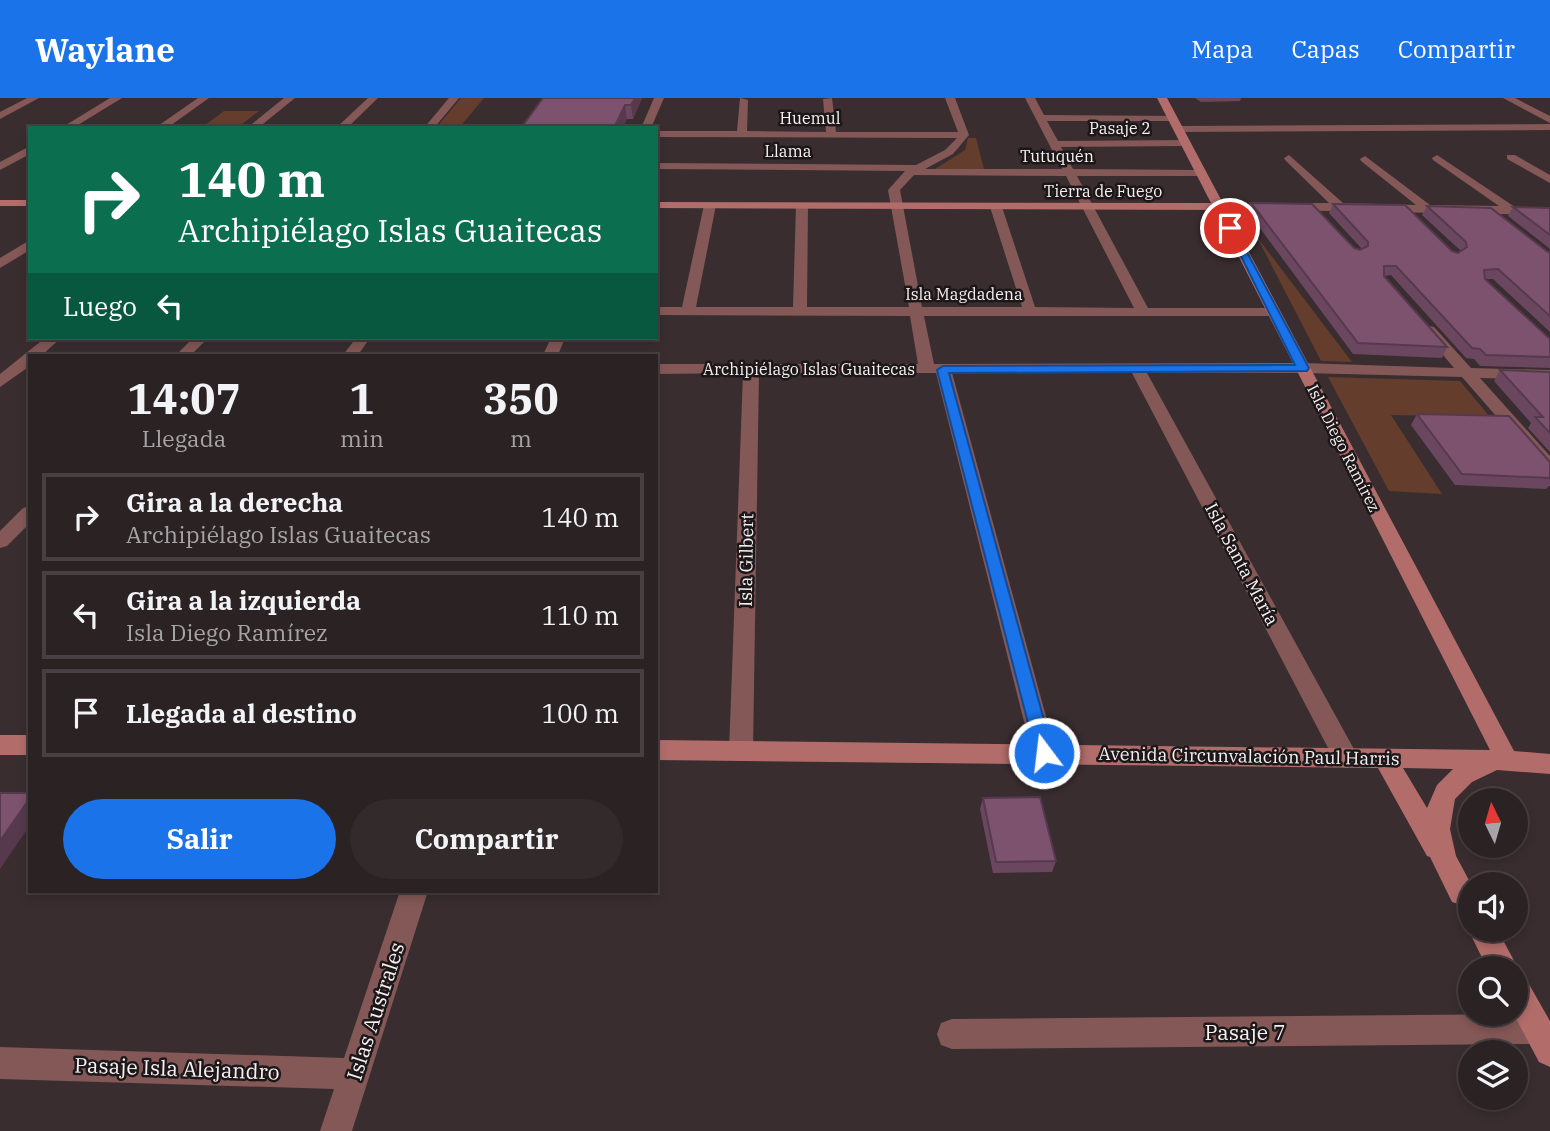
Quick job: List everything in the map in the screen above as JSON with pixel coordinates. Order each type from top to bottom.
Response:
[{"type":"street","points":[[0,116],[34,98]]},
{"type":"street","points":[[69,126],[117,98]]},
{"type":"street","points":[[163,126],[204,98]]},
{"type":"street","points":[[255,126],[290,98]]},
{"type":"street","points":[[343,126],[373,98]]},
{"type":"street","points":[[431,126],[454,98]]},
{"type":"street","points":[[647,126],[659,98]]},
{"type":"street","points":[[950,98],[964,135],[951,151],[898,182],[894,190],[917,312],[1044,753]]},
{"type":"street","points":[[1030,98],[1143,312]]},
{"type":"street","name":"Isla Diego Ramírez","points":[[1162,98],[1507,760]]},
{"type":"street","points":[[1508,98],[1550,120]]},
{"type":"street","points":[[828,99],[831,134]]},
{"type":"street","points":[[742,134],[743,100]]},
{"type":"street","points":[[1040,118],[1179,130],[1550,127]]},
{"type":"street","name":"Pasaje 2","points":[[1054,144],[1179,130]]},
{"type":"street","name":"Huemul","points":[[658,134],[964,135]]},
{"type":"street","points":[[0,167],[28,150]]},
{"type":"street","points":[[1511,157],[1550,180]]},
{"type":"street","points":[[1289,158],[1339,206]]},
{"type":"street","points":[[1437,158],[1512,210]]},
{"type":"street","points":[[1364,159],[1427,208]]},
{"type":"street","name":"Llama","points":[[658,166],[916,170]]},
{"type":"street","name":"Tutuquén","points":[[916,170],[1202,173]]},
{"type":"street","points":[[0,203],[28,203]]},
{"type":"street","name":"Tierra de Fuego","points":[[658,205],[1219,207],[1317,211],[1339,206],[1550,211]]},
{"type":"street","points":[[688,311],[710,205]]},
{"type":"street","points":[[800,312],[802,206]]},
{"type":"street","points":[[996,207],[1030,312]]},
{"type":"street","points":[[1404,208],[1414,217]]},
{"type":"street","points":[[1488,210],[1508,225]]},
{"type":"street","points":[[0,264],[28,245]]},
{"type":"street","points":[[0,254],[15,254]]},
{"type":"street","name":"Isla Magdadena","points":[[658,311],[1272,312]]},
{"type":"street","points":[[1422,322],[1550,467]]},
{"type":"street","points":[[36,354],[52,340]]},
{"type":"street","points":[[184,354],[199,340]]},
{"type":"street","points":[[351,354],[361,340]]},
{"type":"street","points":[[0,382],[28,361]]},
{"type":"street","name":"Archipiélago Islas Guaitecas","points":[[658,369],[1303,368],[1550,375]]},
{"type":"street","name":"Isla Gilbert","points":[[741,751],[751,369]]},
{"type":"street","name":"Isla Santa María","points":[[1138,370],[1346,758]]},
{"type":"street","points":[[0,542],[28,514]]},
{"type":"street","points":[[0,745],[28,745]]},
{"type":"street","name":"Avenida Circunvalación Paul Harris","points":[[658,750],[1385,758],[1507,760],[1550,764]]},
{"type":"street","name":"Avenida Circunvalación Paul Harris","points":[[1507,760],[1550,750]]},
{"type":"street","points":[[1385,758],[1458,887]]},
{"type":"street","points":[[1458,884],[1439,845],[1436,824],[1438,805],[1456,778],[1478,766],[1507,760]]},
{"type":"street","name":"Islas Australes","points":[[336,1131],[413,893]]},
{"type":"street","points":[[1528,1011],[1544,1040]]},
{"type":"street","name":"Pasaje 7","points":[[952,1034],[1544,1040]]},
{"type":"street","name":"Pasaje Isla Alejandro","points":[[0,1063],[355,1073]]},
{"type":"shaded area","points":[[461,98],[484,98],[461,126],[438,126]]},
{"type":"shaded area","points":[[224,111],[259,111],[240,126],[204,126]]},
{"type":"shaded area","points":[[968,138],[976,138],[984,169],[935,169],[965,150]]},
{"type":"shaded area","points":[[1257,237],[1352,362],[1321,361]]},
{"type":"shaded area","points":[[1328,377],[1460,381],[1490,417],[1391,415],[1442,494],[1389,491]]},
{"type":"building","points":[[543,98],[635,98],[631,105],[625,105],[615,126],[522,126]]},
{"type":"building","points":[[1251,203],[1312,204],[1354,248],[1360,250],[1368,246],[1368,242],[1333,204],[1405,205],[1452,251],[1458,253],[1467,247],[1466,242],[1427,206],[1491,208],[1550,252],[1550,316],[1498,269],[1484,270],[1485,279],[1550,339],[1550,357],[1486,355],[1480,349],[1472,348],[1396,266],[1384,266],[1384,276],[1447,347],[1358,343]]},
{"type":"building","points":[[1513,207],[1550,208],[1550,235]]},
{"type":"building","points":[[1500,370],[1550,372],[1550,433],[1535,417],[1543,417]]},
{"type":"building","points":[[1417,414],[1509,416],[1550,462],[1550,478],[1462,474]]},
{"type":"building","points":[[0,793],[28,793],[28,801],[0,841]]},
{"type":"building","points":[[1040,797],[1056,861],[996,862],[983,798]]},
{"type":"route","points":[[1044,753],[943,370],[1303,368],[1230,228]]}]
